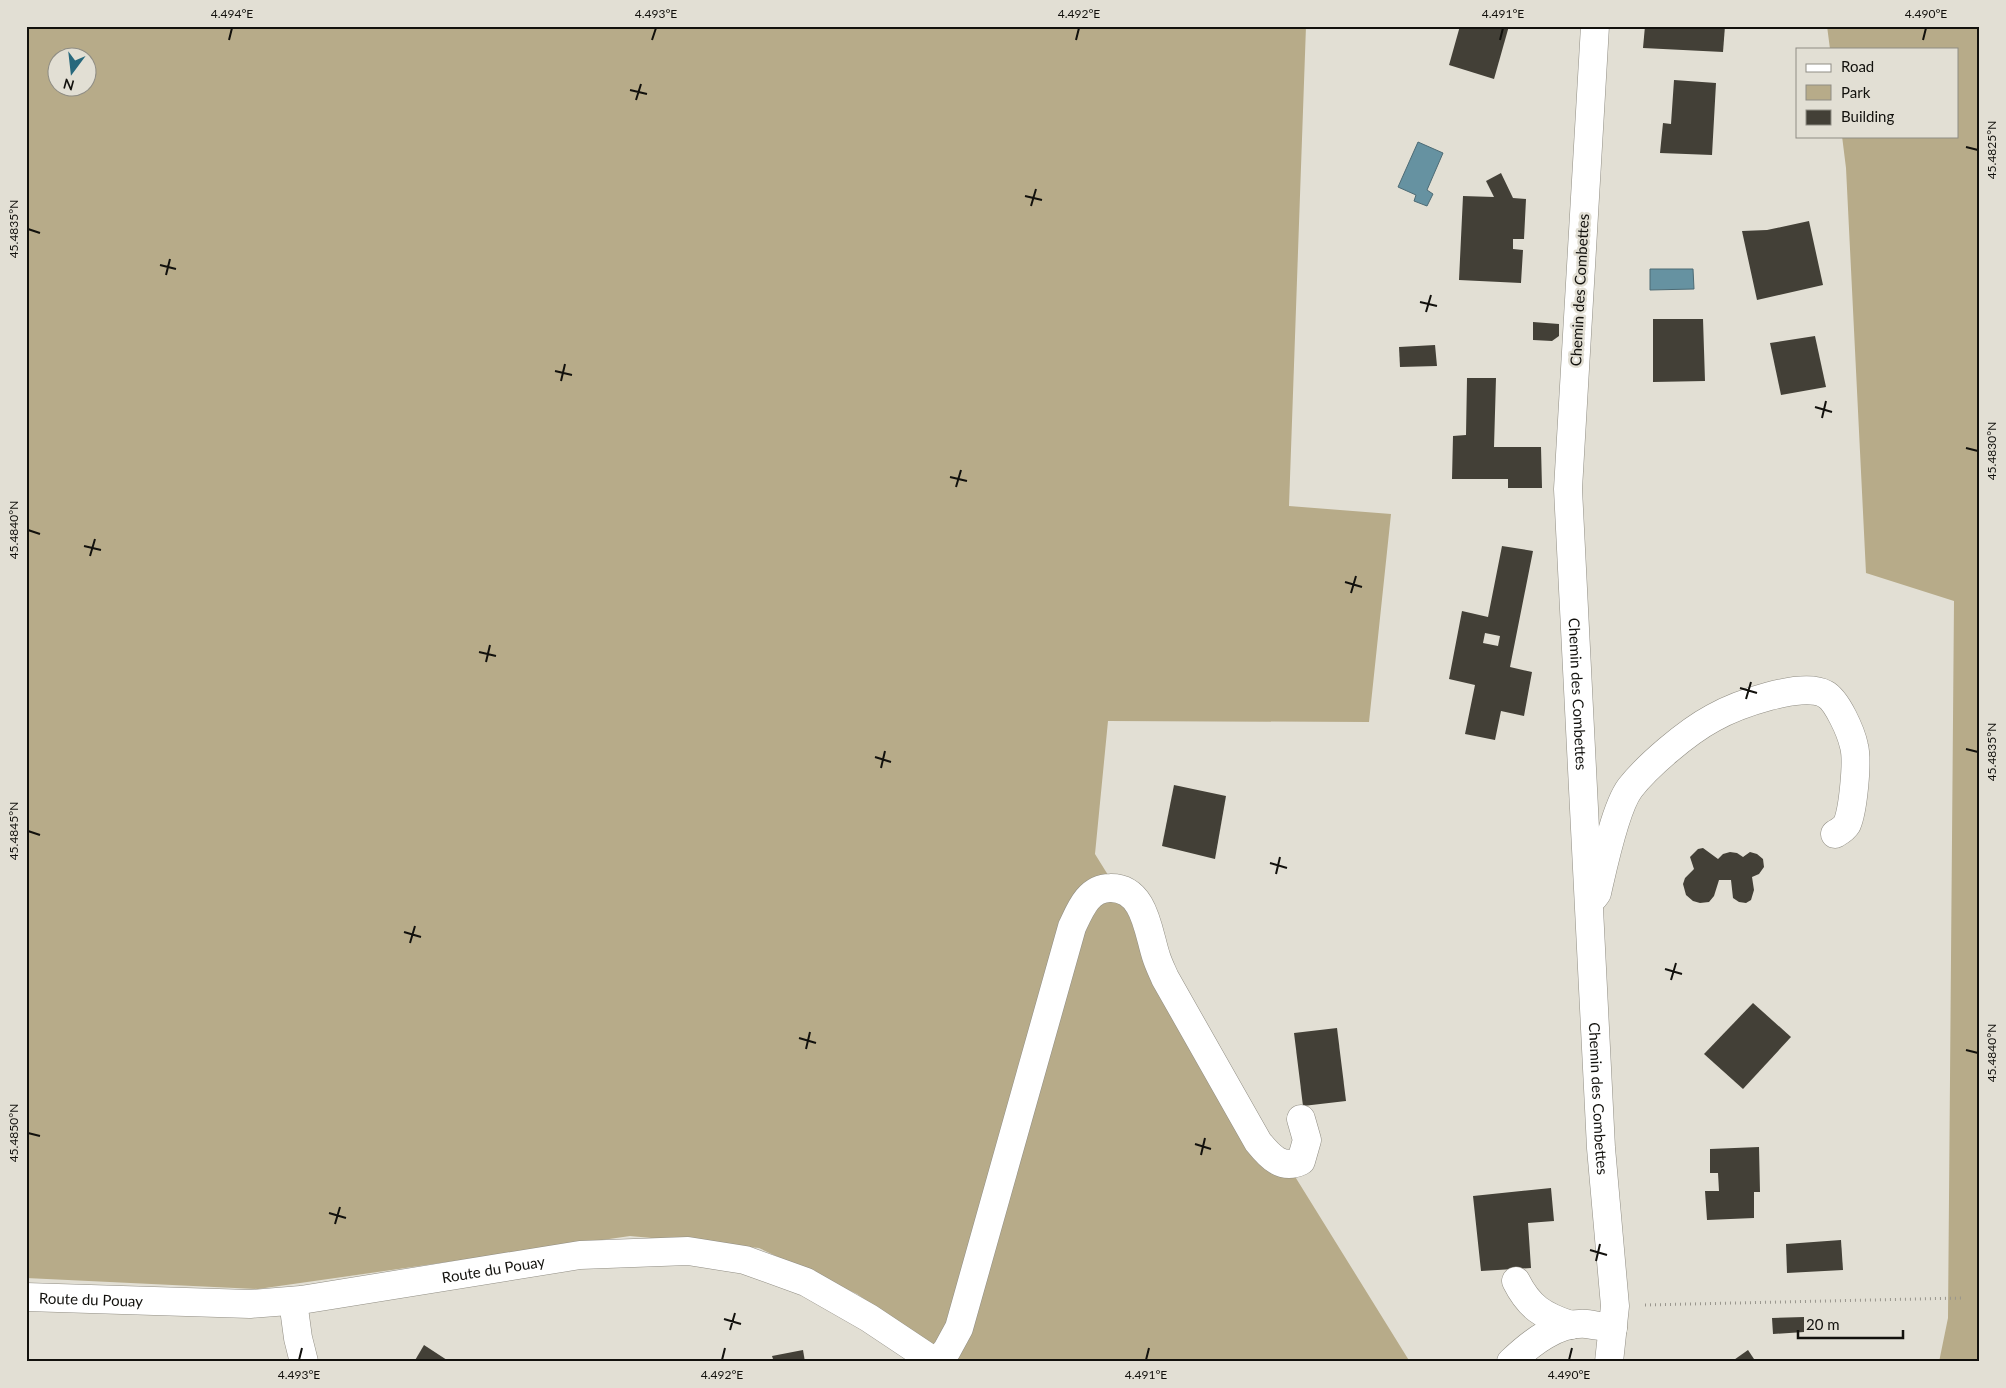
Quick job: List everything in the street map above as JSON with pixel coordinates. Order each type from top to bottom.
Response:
[{"type":"street","name":"Chemin des Combettes","points":[[1595,26],[1568,489],[1587,898],[1601,1148],[1614,1317],[1609,1362]]},
{"type":"street","points":[[1587,898],[1595,897],[1597,893],[1619,808],[1629,789],[1639,778],[1677,744],[1713,718],[1783,692],[1812,690],[1826,694],[1840,711],[1854,746],[1854,787],[1847,824],[1835,834]]},
{"type":"street","points":[[936,1362],[947,1350],[959,1328],[1072,927],[1084,901],[1100,888],[1113,887],[1126,892],[1136,900],[1150,929],[1155,956],[1165,978],[1258,1142],[1269,1156],[1281,1164],[1293,1164],[1301,1161],[1307,1140],[1301,1119]]},
{"type":"street","name":"Route du Pouay","points":[[26,1297],[250,1304],[293,1301],[580,1255],[688,1251],[745,1260],[806,1282],[870,1318],[936,1362]]},
{"type":"street","points":[[1516,1281],[1523,1295],[1544,1315],[1571,1325]]},
{"type":"street","points":[[293,1301],[298,1338],[304,1362]]},
{"type":"street","points":[[1511,1362],[1522,1352],[1553,1331],[1571,1325],[1614,1317]]},
{"type":"path","points":[[1614,1317],[1962,1298]]},
{"type":"green space","points":[[26,26],[1306,26],[1289,506],[1391,514],[1369,722],[1108,721],[1095,854],[1410,1362],[956,1362],[857,1294],[759,1248],[630,1236],[258,1289],[26,1278]]},
{"type":"green space","points":[[1827,26],[1980,26],[1980,1362],[1939,1362],[1948,1318],[1954,601],[1866,573],[1846,168],[1842,138],[1958,138],[1958,48],[1830,48]]},
{"type":"water","points":[[1418,142],[1443,153],[1427,190],[1433,194],[1427,206],[1414,201],[1416,195],[1398,187]]},
{"type":"water","points":[[1650,269],[1693,269],[1694,289],[1650,290]]},
{"type":"building","points":[[1460,26],[1509,26],[1494,79],[1449,65]]},
{"type":"building","points":[[1645,26],[1725,26],[1723,52],[1643,48]]},
{"type":"building","points":[[1674,80],[1716,83],[1712,155],[1660,153],[1663,123],[1671,124]]},
{"type":"building","points":[[1501,173],[1513,198],[1526,199],[1524,239],[1513,239],[1513,249],[1523,250],[1521,283],[1459,280],[1463,196],[1494,197],[1486,181]]},
{"type":"building","points":[[1809,221],[1823,285],[1757,300],[1742,231],[1767,230]]},
{"type":"building","points":[[1653,319],[1703,319],[1705,381],[1653,382]]},
{"type":"building","points":[[1533,322],[1559,324],[1559,336],[1552,341],[1533,340]]},
{"type":"building","points":[[1815,336],[1826,387],[1781,395],[1770,343]]},
{"type":"building","points":[[1435,345],[1437,366],[1400,367],[1399,347]]},
{"type":"building","points":[[1467,378],[1496,378],[1494,447],[1541,447],[1542,488],[1508,488],[1508,479],[1452,479],[1453,436],[1466,435]]},
{"type":"building","points":[[1502,546],[1533,551],[1510,667],[1532,672],[1524,716],[1501,711],[1495,740],[1465,734],[1475,685],[1449,679],[1462,611],[1488,617]],"holes":[[[1485,633],[1500,636],[1498,646],[1483,643]]]},
{"type":"building","points":[[1174,785],[1226,796],[1215,859],[1162,846]]},
{"type":"building","points":[[1703,848],[1718,859],[1723,854],[1730,852],[1737,853],[1743,857],[1750,852],[1757,854],[1763,859],[1764,867],[1759,874],[1752,877],[1754,890],[1751,900],[1746,903],[1739,902],[1733,898],[1731,880],[1719,880],[1714,896],[1709,902],[1700,903],[1693,901],[1686,895],[1683,884],[1685,878],[1694,869],[1690,857],[1698,849]]},
{"type":"building","points":[[1753,1003],[1791,1037],[1743,1089],[1704,1054]]},
{"type":"building","points":[[1337,1028],[1346,1101],[1303,1106],[1294,1033]]},
{"type":"building","points":[[1759,1147],[1760,1192],[1754,1192],[1754,1218],[1707,1220],[1705,1191],[1719,1191],[1718,1173],[1710,1173],[1710,1149]]},
{"type":"building","points":[[1551,1188],[1554,1221],[1528,1223],[1531,1268],[1481,1271],[1473,1196]]},
{"type":"building","points":[[1841,1240],[1843,1270],[1787,1273],[1786,1244]]},
{"type":"building","points":[[1804,1317],[1804,1332],[1773,1334],[1772,1318]]},
{"type":"building","points":[[424,1345],[450,1362],[414,1362]]},
{"type":"building","points":[[803,1350],[805,1362],[774,1362],[772,1356]]},
{"type":"building","points":[[1748,1350],[1756,1362],[1731,1362]]}]
